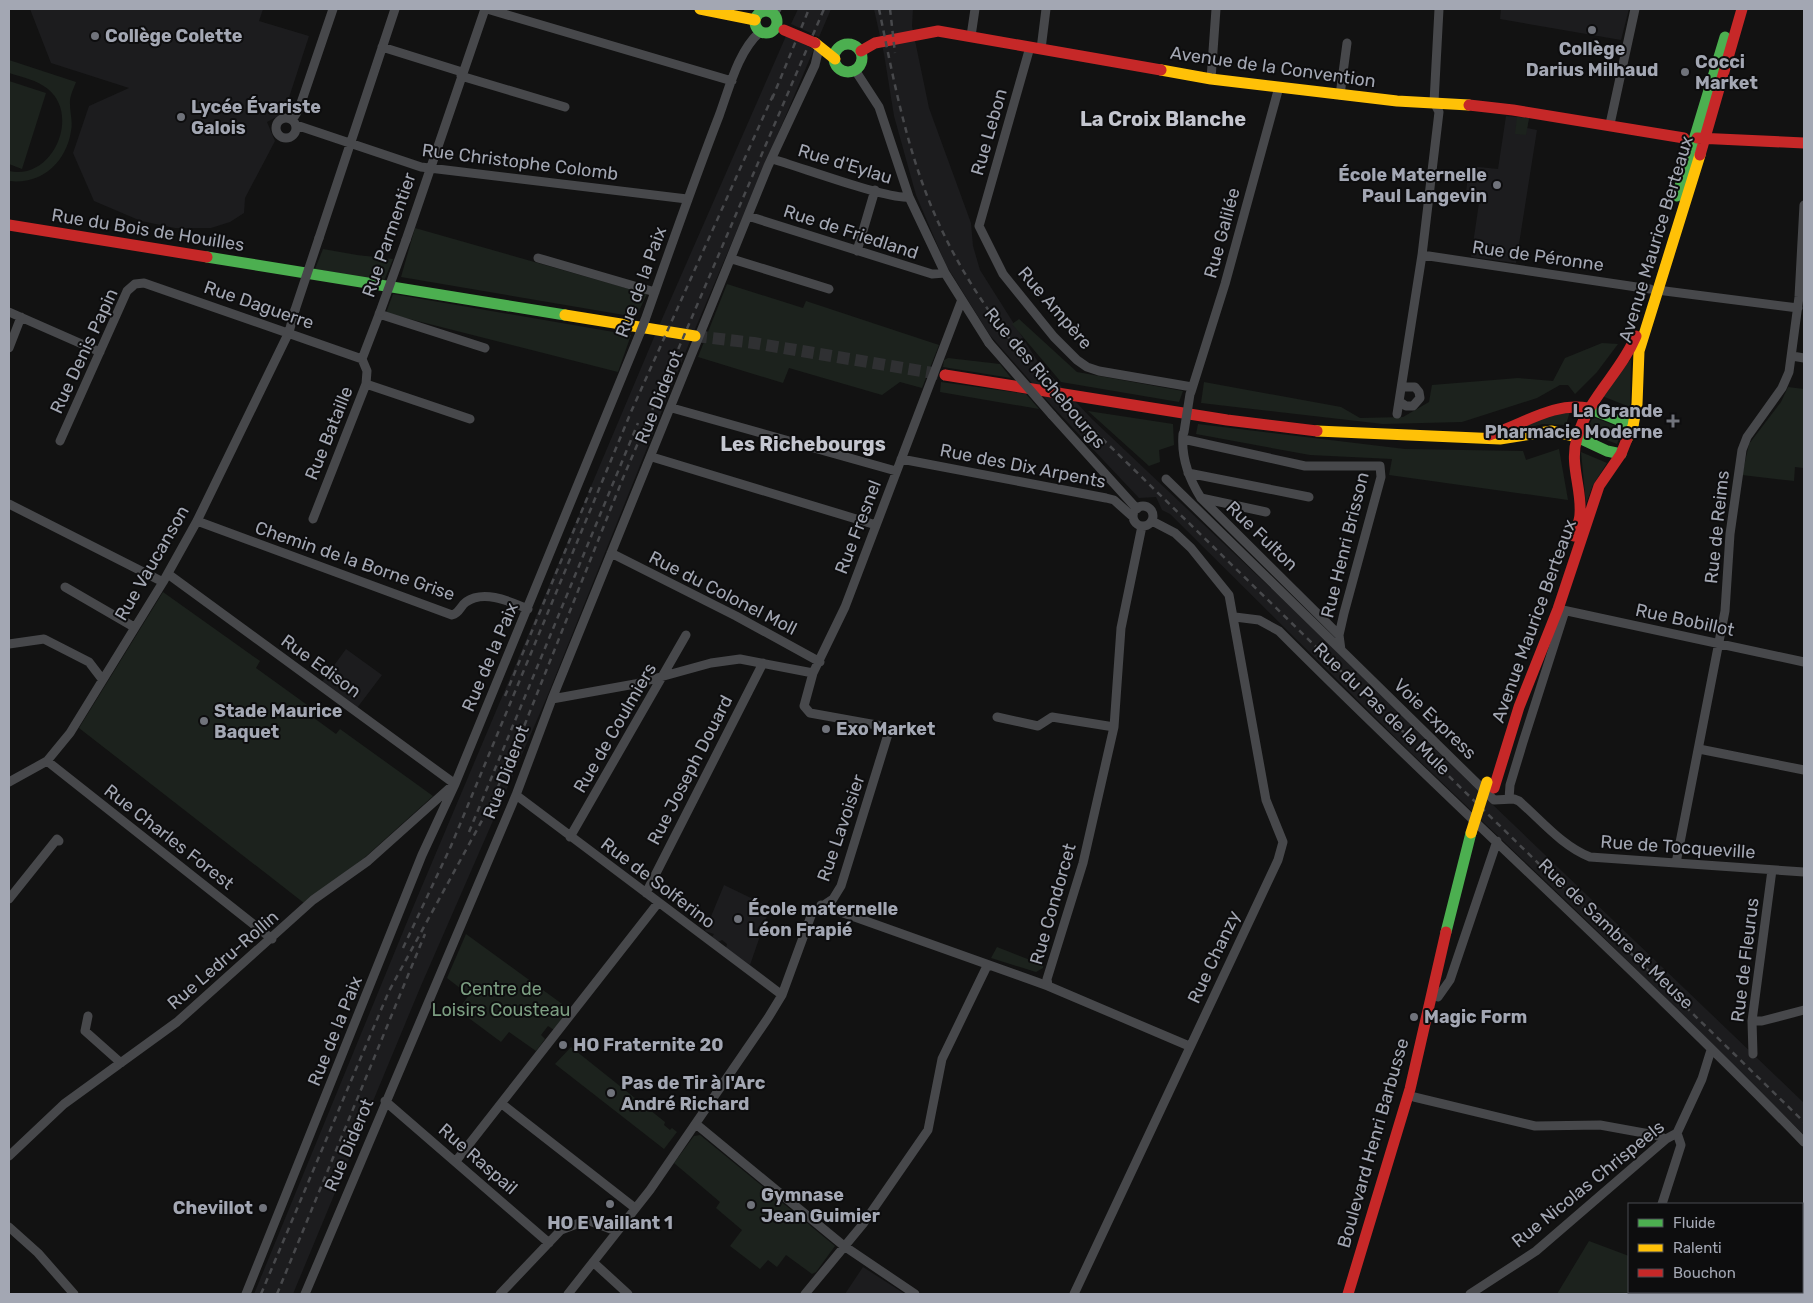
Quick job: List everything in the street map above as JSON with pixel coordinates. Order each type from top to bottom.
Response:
[{"type":"main road","points":[[701,9],[755,20]]},
{"type":"main road","name":"Avenue Maurice Berteaux","points":[[1490,785],[1519,707],[1561,612],[1599,486],[1621,454],[1633,426],[1637,404],[1639,351],[1653,289],[1694,138],[1733,9]]},
{"type":"main road","name":"Avenue Maurice Berteaux","points":[[1694,138],[1742,9]]},
{"type":"main road","points":[[780,28],[767,33],[760,32],[756,27],[755,20],[762,12],[775,11],[780,28],[836,54],[842,70],[855,70],[861,64],[861,51],[850,44],[836,54]]},
{"type":"main road","name":"Avenue de la Convention","points":[[861,51],[875,43],[938,31],[1211,79],[1279,88],[1397,101],[1434,102],[1513,110],[1694,138],[1804,143]]},
{"type":"main road","name":"Rue du Bois de Houilles","points":[[9,225],[695,336]]},
{"type":"main road","name":"Avenue Maurice Berteaux","points":[[1490,785],[1551,607],[1578,521],[1580,507],[1573,456],[1577,437],[1588,408],[1634,344],[1653,289]]},
{"type":"main road","points":[[945,375],[1261,425],[1346,433],[1511,438],[1552,431],[1577,437],[1607,451],[1621,454]]},
{"type":"main road","points":[[1484,437],[1519,425],[1546,410],[1573,405],[1588,408],[1633,426]]},
{"type":"main road","name":"Boulevard Henri Barbusse","points":[[1348,1294],[1410,1089],[1458,884],[1490,785]]},
{"type":"main road","name":"Boulevard Henri Barbusse","points":[[1354,1294],[1414,1097],[1475,834]]},
{"type":"street","name":"Rue Christophe Colomb","points":[[333,9],[294,122],[429,169],[687,199]]},
{"type":"street","name":"Rue Vaucanson","points":[[9,782],[47,761],[70,733],[165,578],[197,521],[289,332],[395,9]]},
{"type":"street","points":[[486,9],[732,81]]},
{"type":"street","name":"Rue Parmentier","points":[[362,358],[406,240],[429,169],[486,9]]},
{"type":"street","points":[[971,36],[975,9]]},
{"type":"street","name":"Rue Lebon","points":[[979,226],[1036,48],[1046,9]]},
{"type":"street","points":[[1211,79],[1216,9]]},
{"type":"street","points":[[1397,414],[1403,387],[1422,255],[1439,112],[1434,102],[1439,9]]},
{"type":"street","points":[[1610,124],[1635,9]]},
{"type":"street","name":"Rue de la Paix","points":[[246,1294],[422,855],[455,784],[640,333],[687,199],[732,81],[751,39],[760,32]]},
{"type":"street","points":[[1340,95],[1347,43]]},
{"type":"street","name":"Rue Diderot","points":[[305,1294],[516,795],[552,699],[672,408],[748,216],[815,65],[817,45]]},
{"type":"street","points":[[382,47],[565,107]]},
{"type":"street","name":"Rue des Richebourgs","points":[[855,70],[880,107],[909,197],[944,273],[961,302],[990,343],[1115,486],[1135,513]]},
{"type":"street","name":"Rue Galilée","points":[[1183,439],[1191,390],[1225,284],[1279,88]]},
{"type":"street","name":"Rue d'Eylau","points":[[772,159],[903,198],[909,197]]},
{"type":"street","points":[[857,251],[875,190]]},
{"type":"street","name":"Rue de Reims","points":[[1676,863],[1727,595],[1730,534],[1743,445],[1782,388],[1792,356],[1798,308],[1804,205]]},
{"type":"street","name":"Rue de Friedland","points":[[748,216],[932,274],[944,273]]},
{"type":"street","name":"Rue Ampère","points":[[979,226],[1003,274],[1054,337],[1077,360],[1087,367],[1099,371],[1191,390]]},
{"type":"street","name":"Rue de Péronne","points":[[1422,255],[1798,308]]},
{"type":"street","points":[[538,258],[655,292]]},
{"type":"street","points":[[732,259],[829,289]]},
{"type":"street","name":"Rue Daguerre","points":[[144,283],[362,358]]},
{"type":"street","name":"Rue Denis Papin","points":[[60,441],[127,291],[135,284],[144,283]]},
{"type":"street","name":"Rue Fresnel","points":[[804,706],[813,673],[820,662],[844,608],[961,302]]},
{"type":"street","points":[[9,312],[100,352]]},
{"type":"street","points":[[380,313],[485,348]]},
{"type":"street","points":[[9,348],[21,317]]},
{"type":"street","points":[[1792,356],[1804,358]]},
{"type":"street","name":"Rue Bataille","points":[[313,519],[366,384],[367,371],[362,358]]},
{"type":"street","points":[[366,384],[470,419]]},
{"type":"street","points":[[1400,402],[1406,406],[1413,406],[1420,398],[1419,392],[1415,387],[1403,387]]},
{"type":"street","points":[[672,408],[896,471]]},
{"type":"street","name":"Rue Fulton","points":[[1183,439],[1188,473],[1201,498],[1339,635]]},
{"type":"street","name":"Rue Henri Brisson","points":[[1183,439],[1305,466],[1380,466],[1382,469],[1381,477],[1339,635],[1342,651]]},
{"type":"street","points":[[652,457],[876,525]]},
{"type":"street","name":"Rue des Dix Arpents","points":[[901,459],[1112,500],[1135,513]]},
{"type":"street","points":[[1188,473],[1309,496]]},
{"type":"street","name":"Voie Express","points":[[1166,479],[1494,800],[1508,799]]},
{"type":"street","points":[[1112,500],[1110,495],[1115,486]]},
{"type":"street","points":[[1201,498],[1266,512]]},
{"type":"street","name":"Rue Edison","points":[[9,504],[165,578],[455,784]]},
{"type":"street","points":[[1142,507],[1148,508],[1153,515],[1152,521],[1142,526],[1136,523],[1135,513],[1142,507]]},
{"type":"street","name":"Chemin de la Borne Grise","points":[[197,521],[452,615],[457,614],[467,601],[484,597],[502,599],[528,609]]},
{"type":"street","name":"Rue Chanzy","points":[[1075,1292],[1278,860],[1283,842],[1266,800],[1235,617],[1229,595],[1191,548],[1175,533],[1152,521]]},
{"type":"street","name":"Rue Condorcet","points":[[821,905],[987,966],[1048,986],[1047,979],[1083,863],[1114,727],[1118,702],[1121,628],[1142,526]]},
{"type":"street","name":"Rue du Colonel Moll","points":[[611,553],[736,616],[820,662]]},
{"type":"street","points":[[65,587],[134,627]]},
{"type":"street","name":"Rue Bobillot","points":[[1561,612],[1804,662]]},
{"type":"street","name":"Avenue Maurice Berteaux","points":[[1508,799],[1561,612]]},
{"type":"street","name":"Rue du Pas de la Mule","points":[[1235,617],[1259,620],[1279,631],[1385,738],[1497,841]]},
{"type":"street","name":"Rue de Coulmiers","points":[[570,837],[686,635]]},
{"type":"street","points":[[9,644],[44,639],[89,662],[102,679]]},
{"type":"street","points":[[552,699],[662,677],[711,663],[740,659],[813,673]]},
{"type":"street","name":"Rue Joseph Douard","points":[[646,893],[763,663]]},
{"type":"street","name":"Rue Lavoisier","points":[[568,1294],[635,1208],[696,1124],[782,995],[812,912],[832,899],[841,886],[889,731],[882,726],[810,713],[804,706]]},
{"type":"street","points":[[997,717],[1038,726],[1052,717],[1114,727]]},
{"type":"street","points":[[1699,749],[1804,770]]},
{"type":"street","name":"Rue Charles Forest","points":[[47,761],[272,939]]},
{"type":"street","name":"Rue Ledru-Rollin","points":[[9,1156],[64,1104],[177,1022],[314,900],[368,860],[455,784]]},
{"type":"street","name":"Rue de Solferino","points":[[516,795],[782,995]]},
{"type":"street","points":[[438,798],[445,806]]},
{"type":"street","name":"Rue de Tocqueville","points":[[1508,799],[1519,801],[1568,845],[1590,857],[1804,872]]},
{"type":"street","points":[[9,899],[57,839],[59,841]]},
{"type":"street","name":"Boulevard Henri Barbusse","points":[[1438,997],[1450,980],[1497,841]]},
{"type":"street","name":"Rue de Sambre et Meuse","points":[[1497,841],[1804,1142]]},
{"type":"street","name":"Rue de Fleurus","points":[[1753,1054],[1752,1021],[1772,870]]},
{"type":"street","points":[[456,1161],[658,902]]},
{"type":"street","points":[[805,1294],[863,1224],[928,1130],[942,1059],[987,966]]},
{"type":"street","points":[[1048,986],[1190,1046]]},
{"type":"street","points":[[1752,1021],[1762,1021],[1804,1010]]},
{"type":"street","points":[[88,1016],[84,1031],[121,1063]]},
{"type":"street","name":"Rue Nicolas Chrispeels","points":[[1470,1294],[1536,1251],[1666,1139],[1677,1133],[1702,1079],[1711,1050]]},
{"type":"street","points":[[1414,1097],[1535,1126],[1600,1126],[1655,1134],[1666,1139]]},
{"type":"street","name":"Rue Raspail","points":[[385,1101],[549,1243]]},
{"type":"street","points":[[502,1104],[635,1208]]},
{"type":"street","points":[[696,1124],[844,1246],[915,1294]]},
{"type":"street","points":[[1662,1203],[1681,1145],[1677,1133]]},
{"type":"street","points":[[500,1294],[561,1230],[588,1220],[616,1231]]},
{"type":"street","points":[[9,1227],[38,1253],[74,1294]]},
{"type":"street","points":[[593,1262],[628,1294]]},
{"type":"street","points":[[1075,1292],[1085,1294]]},
{"type":"shaded area","name":"Lycée Évariste Galois","points":[[30,9],[263,9],[259,21],[309,36],[284,113],[267,122],[275,141],[245,198],[244,213],[230,222],[211,228],[175,228],[141,221],[94,201],[73,153],[89,106],[129,88],[51,63]]},
{"type":"shaded area","points":[[798,9],[831,9],[819,37],[791,24]]},
{"type":"shaded area","points":[[874,9],[913,9],[912,26],[929,108],[971,223],[973,246],[980,270],[1038,362],[1092,419],[1311,626],[1469,782],[1804,1103],[1804,1135],[1583,917],[1410,752],[1170,514],[1162,510],[1156,497],[1139,498],[1052,406],[989,334],[946,265],[916,195],[894,116],[884,54]]},
{"type":"shaded area","name":"Collège Darius Milhaud","points":[[1501,9],[1629,9],[1621,40],[1500,19]]},
{"type":"shaded area","points":[[786,36],[814,49],[690,341],[547,697],[420,988],[293,1294],[254,1294],[414,905],[655,335]]},
{"type":"shaded area","name":"École Maternelle Paul Langevin","points":[[1506,116],[1529,118],[1527,128],[1537,130],[1516,263],[1471,257],[1479,203],[1465,201],[1469,166],[1498,169]]},
{"type":"shaded area","points":[[346,649],[382,675],[357,708],[322,682]]},
{"type":"shaded area","name":"École maternelle Léon Frapié","points":[[724,885],[770,907],[750,965],[726,948],[727,944],[722,940],[718,942],[712,937],[714,934],[705,931]]},
{"type":"shaded area","points":[[863,1267],[905,1294],[845,1294]]},
{"type":"green space","points":[[9,60],[76,82],[70,101],[71,131],[64,153],[50,170],[31,179],[21,181],[9,181],[9,171],[24,171],[38,166],[49,157],[57,144],[62,129],[62,115],[58,101],[48,89],[34,81],[9,73]]},
{"type":"green space","points":[[9,81],[46,93],[22,169],[9,164]]},
{"type":"green space","points":[[1517,117],[1529,118],[1526,135],[1515,134]]},
{"type":"green space","points":[[415,228],[647,294],[636,317],[401,277]]},
{"type":"green space","points":[[323,249],[393,259],[384,281],[315,269]]},
{"type":"green space","points":[[727,284],[803,308],[806,301],[939,345],[922,388],[900,382],[882,395],[789,368],[783,383],[698,357]]},
{"type":"green space","points":[[393,294],[631,335],[618,372],[386,313]]},
{"type":"green space","points":[[1019,319],[1077,372],[1183,391],[1179,402],[1061,382],[1012,324]]},
{"type":"green space","points":[[1602,343],[1618,344],[1597,372],[1575,394],[1568,385],[1560,385],[1537,398],[1462,422],[1383,424],[1201,403],[1204,382],[1341,407],[1360,418],[1403,417],[1429,402],[1432,385],[1518,378],[1553,381],[1565,358]]},
{"type":"green space","points":[[948,358],[1000,364],[1011,378],[943,367],[944,360]]},
{"type":"green space","points":[[1631,359],[1630,407],[1602,396]]},
{"type":"green space","points":[[941,382],[1026,394],[1039,409],[940,392]]},
{"type":"green space","points":[[1788,387],[1804,389],[1804,468],[1795,467],[1794,481],[1742,475],[1749,444],[1781,402]]},
{"type":"green space","points":[[1088,411],[1173,424],[1174,445],[1159,450],[1160,462],[1149,466]]},
{"type":"green space","points":[[1570,411],[1566,425],[1543,424],[1514,431],[1551,415]]},
{"type":"green space","points":[[1593,417],[1623,429],[1617,444],[1586,432]]},
{"type":"green space","points":[[1198,424],[1405,449],[1523,451],[1526,460],[1559,449],[1568,500],[1389,475],[1392,459],[1310,455],[1196,434]]},
{"type":"green space","points":[[1581,452],[1607,463],[1593,485],[1586,504]]},
{"type":"green space","points":[[163,592],[260,661],[256,668],[317,712],[314,718],[336,734],[340,729],[433,796],[363,859],[304,903],[79,728]]},
{"type":"green space","name":"Centre de Loisirs Cousteau","points":[[466,934],[569,1009],[554,1030],[548,1026],[541,1035],[545,1039],[536,1051],[509,1032],[501,1042],[458,1010],[469,995],[447,978]]},
{"type":"green space","points":[[997,947],[1043,965],[1043,968],[1036,972],[991,958]]},
{"type":"green space","name":"Pas de Tir à l'Arc André Richard","points":[[571,1047],[665,1122],[664,1125],[670,1130],[672,1128],[677,1132],[664,1149],[555,1064]]},
{"type":"green space","name":"Gymnase Jean Guimier","points":[[700,1135],[835,1246],[816,1272],[812,1274],[786,1255],[777,1267],[768,1260],[760,1269],[730,1246],[742,1230],[716,1208],[720,1202],[674,1163],[694,1136]]},
{"type":"green space","points":[[1589,1241],[1628,1256],[1628,1293],[1794,1293],[1793,1294],[1557,1294]]},
{"type":"tunnel","points":[[695,336],[754,343],[945,375]]},
{"type":"railway","points":[[772,99],[809,9]]},
{"type":"railway","points":[[261,1294],[389,991],[485,815],[513,754],[623,478],[824,9]]},
{"type":"railway","points":[[879,9],[909,140],[935,215],[950,248],[987,308],[1030,364],[1079,416],[1804,1122]]},
{"type":"railway","points":[[890,9],[895,53]]},
{"type":"railway","points":[[403,948],[451,846],[631,412],[774,93]]},
{"type":"railway","points":[[469,832],[638,423]]},
{"type":"railway","points":[[505,696],[593,484]]},
{"type":"railway","points":[[277,1294],[425,934]]},
{"type":"traffic: fast","points":[[766,11],[774,14],[777,22],[774,30],[766,33],[758,30],[755,22],[758,14],[766,11]]},
{"type":"traffic: fast","points":[[1677,196],[1725,37]]},
{"type":"traffic: fast","points":[[848,44],[858,48],[862,58],[858,68],[848,72],[838,68],[834,58],[838,48],[848,44]]},
{"type":"traffic: fast","points":[[207,257],[565,315]]},
{"type":"traffic: fast","points":[[1588,408],[1633,426]]},
{"type":"traffic: fast","points":[[1577,437],[1607,451],[1621,454]]},
{"type":"traffic: fast","points":[[1446,932],[1471,833]]},
{"type":"traffic: slow","points":[[700,9],[755,20]]},
{"type":"traffic: slow","points":[[815,43],[835,59]]},
{"type":"traffic: slow","points":[[1161,70],[1211,79],[1397,101],[1469,105]]},
{"type":"traffic: slow","points":[[1627,439],[1633,426],[1637,404],[1639,351],[1700,155]]},
{"type":"traffic: slow","points":[[565,315],[695,336]]},
{"type":"traffic: slow","points":[[1317,431],[1500,439],[1552,431],[1577,437]]},
{"type":"traffic: slow","points":[[1471,833],[1487,782]]},
{"type":"traffic: jam","points":[[1700,155],[1742,9]]},
{"type":"traffic: jam","points":[[784,30],[815,43]]},
{"type":"traffic: jam","points":[[861,51],[875,43],[938,31],[1161,70]]},
{"type":"traffic: jam","points":[[1469,105],[1513,110],[1684,138]]},
{"type":"traffic: jam","points":[[1697,138],[1804,143]]},
{"type":"traffic: jam","points":[[9,225],[207,257]]},
{"type":"traffic: jam","points":[[1574,536],[1580,514],[1574,457],[1577,438],[1589,410],[1622,362],[1636,336]]},
{"type":"traffic: jam","points":[[945,375],[1227,420],[1317,431]]},
{"type":"traffic: jam","points":[[1489,435],[1550,411],[1562,408],[1588,408]]},
{"type":"traffic: jam","points":[[1494,788],[1519,707],[1558,609],[1599,486],[1621,454],[1627,439]]},
{"type":"traffic: jam","points":[[1348,1294],[1410,1089],[1446,932]]},
{"type":"place","name":"Collège Darius Milhaud","points":[[1592,30]]},
{"type":"place","name":"Collège Colette","points":[[95,36]]},
{"type":"place","name":"Cocci Market","points":[[1685,72]]},
{"type":"place","name":"Lycée Évariste Galois","points":[[181,117]]},
{"type":"place","name":"École Maternelle Paul Langevin","points":[[1497,185]]},
{"type":"place","name":"La Grande Pharmacie Moderne","points":[[1673,421]]},
{"type":"place","name":"Stade Maurice Baquet","points":[[204,721]]},
{"type":"place","name":"Exo Market","points":[[826,729]]},
{"type":"place","name":"École maternelle Léon Frapié","points":[[738,919]]},
{"type":"place","name":"Magic Form","points":[[1414,1017]]},
{"type":"place","name":"HO Fraternite 20","points":[[563,1045]]},
{"type":"place","name":"Pas de Tir à l'Arc André Richard","points":[[611,1093]]},
{"type":"place","name":"HO E Vaillant 1","points":[[610,1204]]},
{"type":"place","name":"Gymnase Jean Guimier","points":[[751,1205]]},
{"type":"place","name":"Chevillot","points":[[263,1208]]},
{"type":"district","name":"La Croix Blanche","points":[[1163,119]]},
{"type":"district","name":"Les Richebourgs","points":[[803,444]]}]
